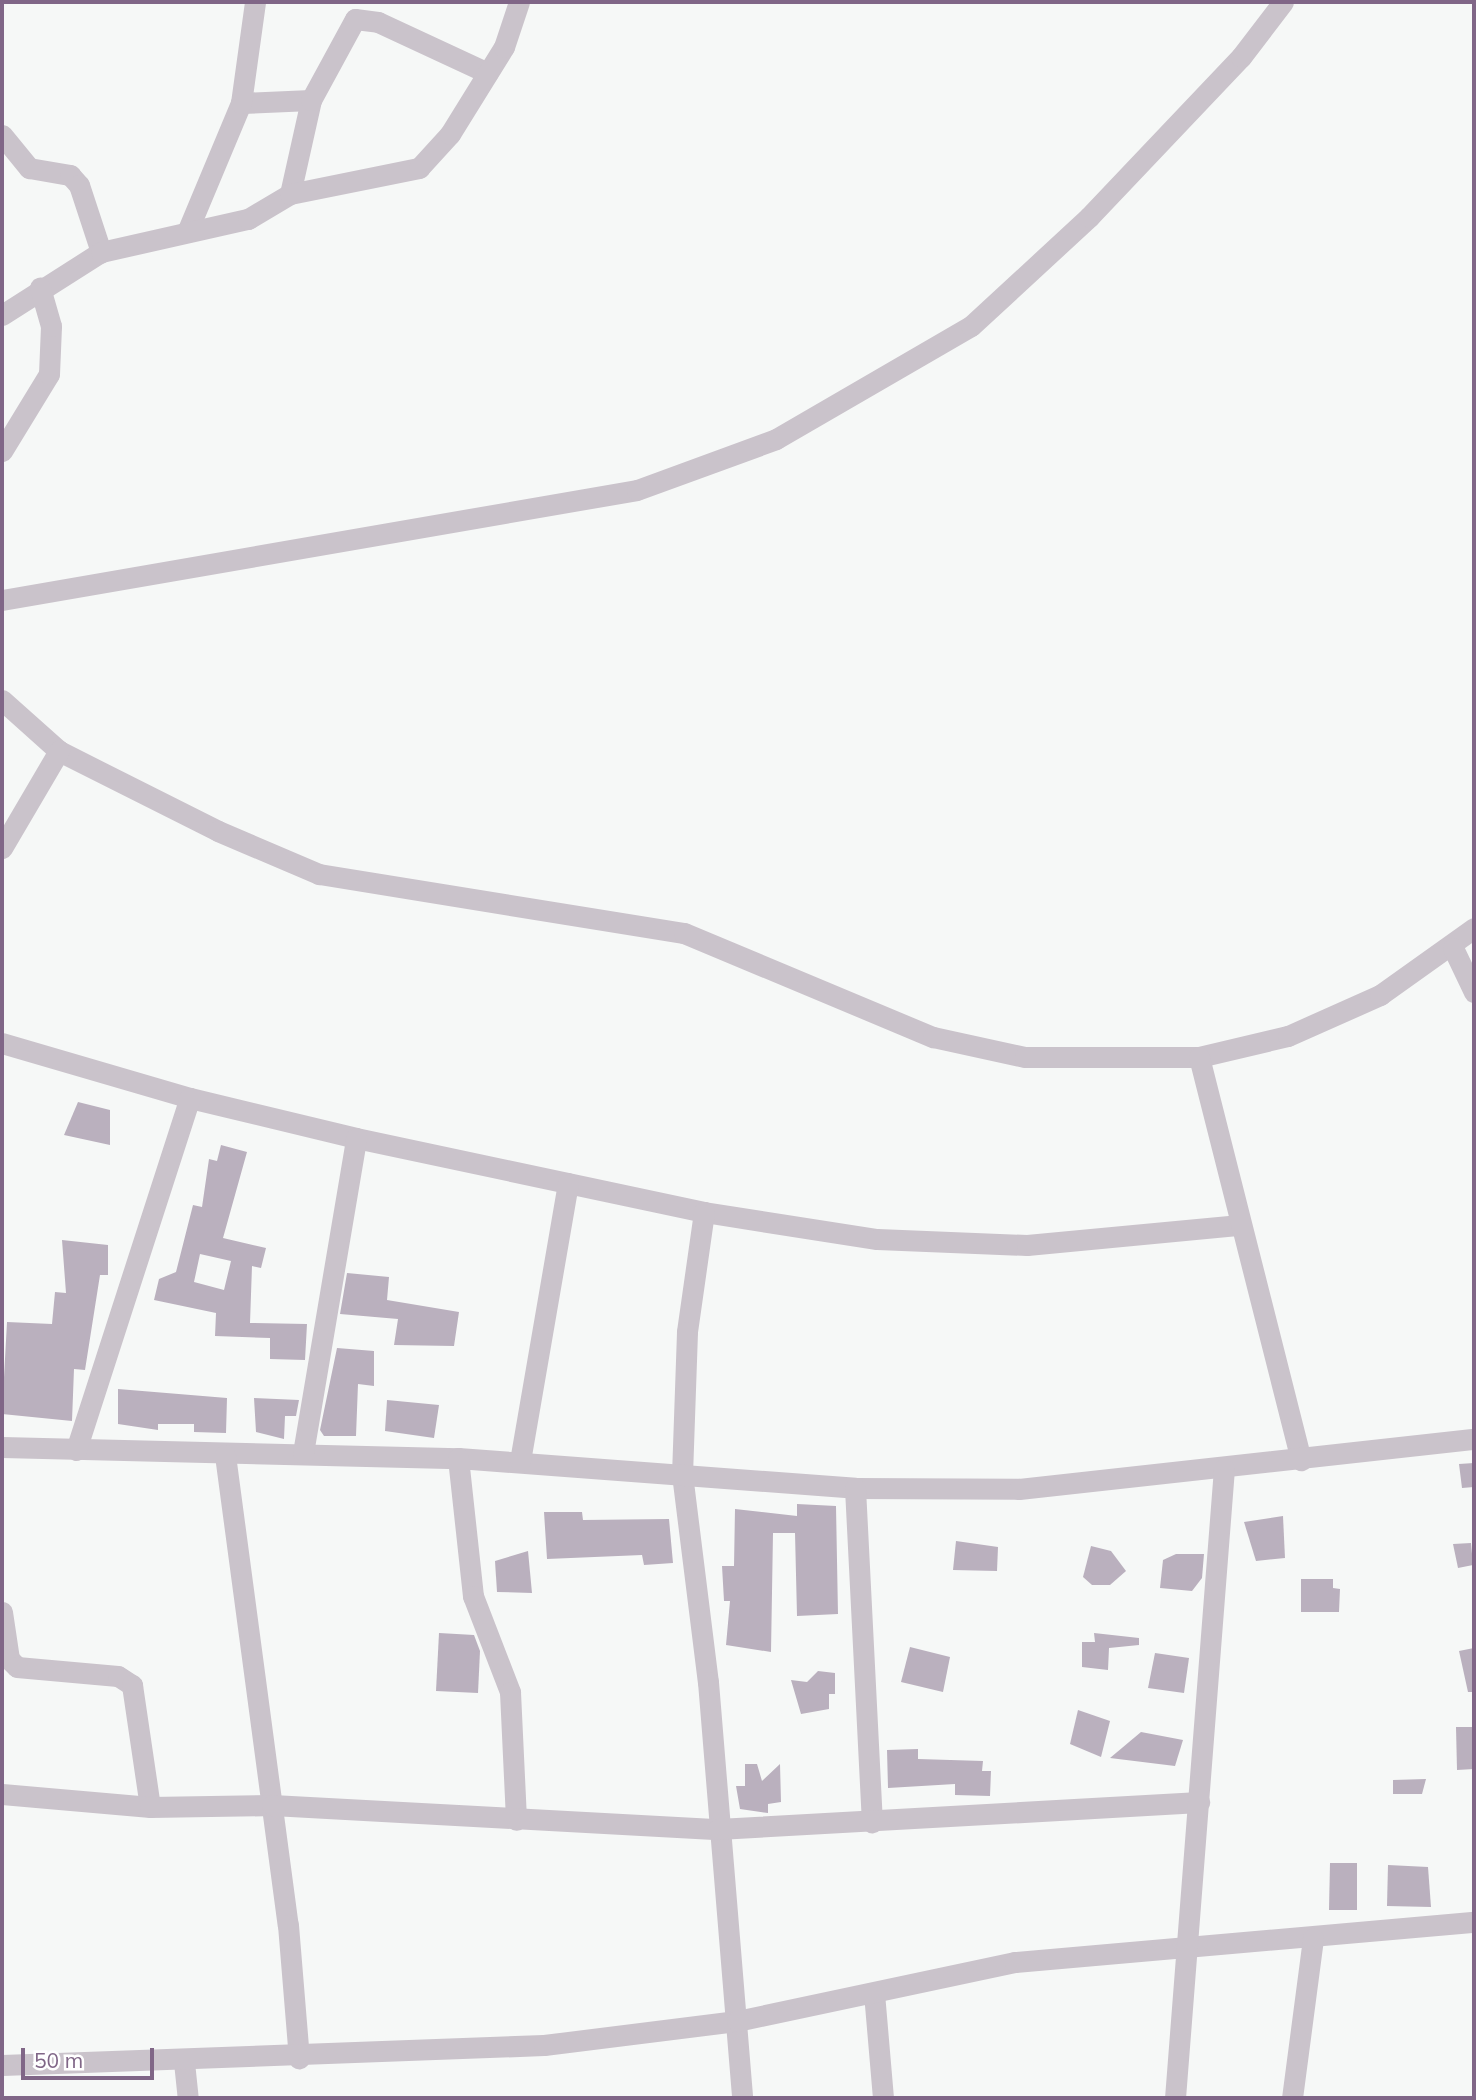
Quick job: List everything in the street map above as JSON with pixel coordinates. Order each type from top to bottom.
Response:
[{"type":"street","points":[[187,232],[242,103],[255,2]]},
{"type":"street","points":[[2,315],[40,288],[101,252],[248,219],[290,194],[419,168],[450,134],[488,72],[507,40],[519,2]]},
{"type":"street","points":[[2,600],[637,490],[776,439],[971,326],[1089,216],[1241,57],[1283,2]]},
{"type":"street","points":[[290,194],[311,100],[355,19],[378,22],[488,72]]},
{"type":"street","points":[[242,103],[311,100]]},
{"type":"street","points":[[2,135],[29,168],[70,175],[79,185],[101,252]]},
{"type":"street","points":[[2,451],[49,373],[51,326],[40,288]]},
{"type":"street","points":[[2,699],[59,751],[218,831],[319,874],[675,931],[933,1037],[984,1050],[1059,1060],[1199,1057],[1336,1018],[1453,948],[1474,928]]},
{"type":"street","points":[[2,848],[59,751]]},
{"type":"street","points":[[1453,948],[1474,992]]},
{"type":"street","points":[[2,1043],[190,1098],[356,1138],[704,1212],[877,1239],[975,1245],[1237,1225]]},
{"type":"street","points":[[1199,1057],[1237,1225],[1301,1460]]},
{"type":"street","points":[[76,1451],[190,1098]]},
{"type":"street","points":[[303,1453],[356,1138]]},
{"type":"street","points":[[520,1461],[568,1183]]},
{"type":"street","points":[[704,1212],[687,1332],[682,1474],[701,1607],[742,2098]]},
{"type":"street","points":[[2,1447],[225,1455],[303,1453],[458,1458],[855,1488],[1065,1487],[1474,1439]]},
{"type":"street","points":[[225,1455],[272,1805],[299,2059]]},
{"type":"street","points":[[458,1458],[473,1596],[510,1692],[516,1820]]},
{"type":"street","points":[[1175,2098],[1182,1950],[1199,1802],[1224,1469]]},
{"type":"street","points":[[855,1488],[872,1823]]},
{"type":"street","points":[[2,1612],[12,1664],[118,1676],[132,1685],[150,1807]]},
{"type":"street","points":[[2,1794],[150,1807],[272,1805],[718,1829],[872,1823],[1199,1802]]},
{"type":"street","points":[[2,2065],[299,2059],[544,2045],[737,2021],[1015,1962],[1182,1950],[1474,1922]]},
{"type":"street","points":[[1292,2098],[1313,1938]]},
{"type":"street","points":[[874,1993],[883,2098]]},
{"type":"street","points":[[184,2062],[188,2098]]},
{"type":"building","points":[[78,1102],[110,1110],[110,1145],[64,1135]]},
{"type":"building","points":[[221,1145],[247,1152],[223,1238],[266,1248],[261,1268],[252,1266],[250,1323],[307,1324],[305,1360],[270,1359],[270,1338],[215,1336],[216,1313],[154,1300],[159,1279],[176,1272],[193,1205],[202,1207],[209,1159],[217,1161]],"holes":[[[200,1254],[231,1261],[224,1290],[194,1282]]]},
{"type":"building","points":[[62,1240],[108,1245],[108,1275],[100,1275],[85,1370],[74,1369],[72,1421],[2,1414],[7,1322],[52,1324],[55,1292],[66,1293]]},
{"type":"building","points":[[347,1273],[389,1277],[387,1300],[459,1312],[454,1346],[394,1345],[398,1319],[340,1314]]},
{"type":"building","points":[[337,1348],[374,1351],[374,1386],[358,1384],[356,1436],[324,1436],[320,1430]]},
{"type":"building","points":[[118,1389],[227,1398],[226,1433],[194,1432],[194,1424],[158,1424],[158,1430],[118,1424]]},
{"type":"building","points":[[254,1398],[299,1400],[296,1416],[285,1416],[284,1439],[256,1432]]},
{"type":"building","points":[[387,1400],[439,1405],[434,1438],[385,1431]]},
{"type":"building","points":[[1474,1463],[1474,1487],[1462,1488],[1459,1464]]},
{"type":"building","points":[[797,1504],[836,1506],[838,1614],[797,1616],[795,1533],[773,1533],[771,1652],[726,1645],[730,1601],[724,1601],[722,1566],[734,1566],[735,1509],[797,1516]]},
{"type":"building","points":[[544,1512],[582,1512],[583,1520],[669,1519],[673,1563],[644,1565],[642,1555],[547,1559]]},
{"type":"building","points":[[1283,1516],[1285,1558],[1256,1561],[1244,1522]]},
{"type":"building","points":[[956,1541],[998,1547],[997,1571],[953,1570]]},
{"type":"building","points":[[1471,1543],[1473,1565],[1458,1568],[1453,1544]]},
{"type":"building","points":[[1091,1546],[1111,1551],[1126,1571],[1110,1585],[1092,1585],[1083,1577]]},
{"type":"building","points":[[528,1551],[532,1593],[497,1592],[495,1561]]},
{"type":"building","points":[[1176,1554],[1204,1554],[1202,1578],[1192,1591],[1160,1588],[1163,1560]]},
{"type":"building","points":[[1301,1579],[1333,1579],[1333,1588],[1340,1589],[1339,1612],[1301,1612]]},
{"type":"building","points":[[439,1633],[474,1635],[480,1651],[478,1693],[436,1691]]},
{"type":"building","points":[[1094,1633],[1139,1638],[1139,1645],[1109,1648],[1108,1670],[1082,1667],[1082,1642],[1095,1642]]},
{"type":"building","points":[[910,1647],[950,1657],[943,1692],[901,1682]]},
{"type":"building","points":[[1474,1648],[1474,1692],[1468,1692],[1459,1651]]},
{"type":"building","points":[[1155,1653],[1189,1658],[1184,1693],[1148,1688]]},
{"type":"building","points":[[818,1671],[835,1673],[835,1694],[829,1694],[829,1709],[801,1714],[791,1680],[807,1682]]},
{"type":"building","points":[[1078,1710],[1110,1721],[1101,1757],[1070,1744]]},
{"type":"building","points":[[1456,1727],[1473,1727],[1474,1769],[1457,1770]]},
{"type":"building","points":[[1141,1732],[1183,1740],[1175,1766],[1110,1758]]},
{"type":"building","points":[[918,1749],[918,1759],[983,1761],[982,1771],[991,1771],[990,1796],[955,1795],[955,1784],[888,1788],[887,1750]]},
{"type":"building","points":[[745,1764],[757,1764],[762,1781],[780,1764],[781,1802],[768,1804],[768,1813],[740,1809],[736,1786],[745,1786]]},
{"type":"building","points":[[1426,1779],[1422,1794],[1393,1794],[1393,1780]]},
{"type":"building","points":[[1330,1863],[1357,1863],[1357,1910],[1329,1910]]},
{"type":"building","points":[[1388,1865],[1428,1867],[1431,1907],[1387,1906]]}]
